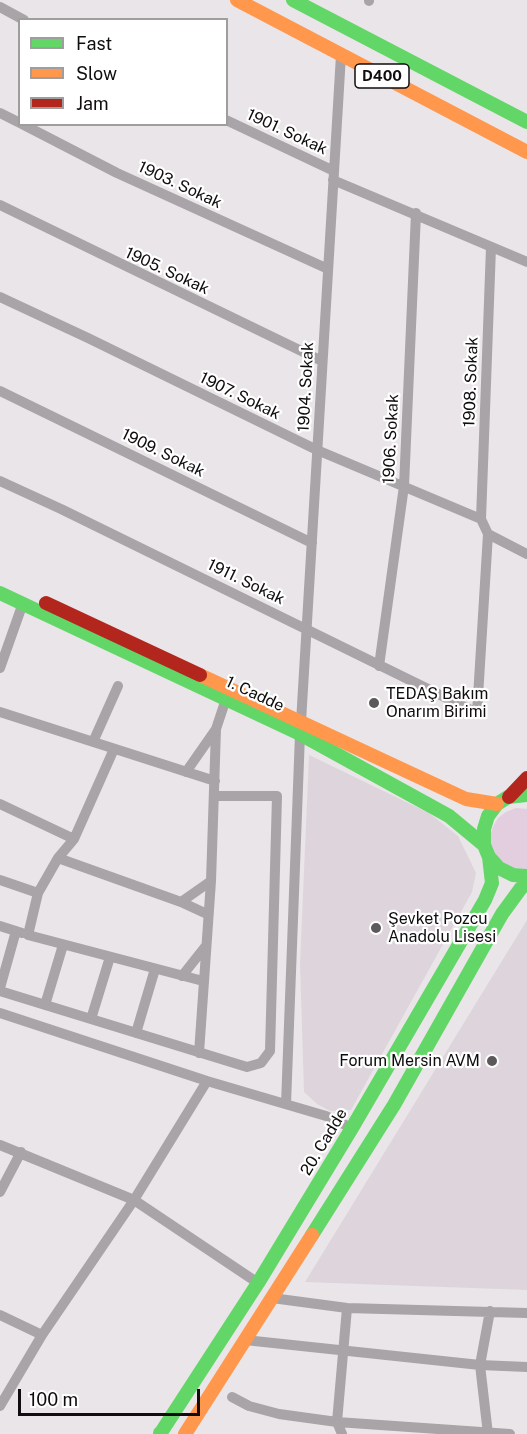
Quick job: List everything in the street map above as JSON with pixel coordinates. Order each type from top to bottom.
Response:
[{"type":"main road","name":"D400","points":[[237,0],[527,152]]},
{"type":"main road","name":"D400","points":[[293,0],[527,122]]},
{"type":"main road","name":"1. Cadde","points":[[0,583],[300,728],[449,816],[487,851],[499,868],[513,875],[527,876]]},
{"type":"main road","name":"1. Cadde","points":[[0,593],[226,699],[466,799],[503,801],[527,795]]},
{"type":"main road","points":[[503,801],[527,777]]},
{"type":"main road","name":"20. Cadde","points":[[160,1434],[188,1395],[258,1283],[352,1128],[485,900],[492,883],[484,829],[488,816],[503,801]]},
{"type":"main road","points":[[185,1434],[394,1105],[502,914],[521,888],[527,884]]},
{"type":"street","points":[[0,7],[20,18]]},
{"type":"street","name":"1904. Sokak","points":[[286,1104],[300,728],[341,55]]},
{"type":"street","name":"1903. Sokak","points":[[0,113],[18,122]]},
{"type":"street","name":"1901. Sokak","points":[[228,121],[334,175],[527,262]]},
{"type":"street","name":"1903. Sokak","points":[[25,126],[117,173],[328,269]]},
{"type":"street","name":"1905. Sokak","points":[[0,206],[322,361]]},
{"type":"street","name":"1906. Sokak","points":[[379,666],[404,486],[416,213]]},
{"type":"street","name":"1908. Sokak","points":[[481,519],[491,247]]},
{"type":"street","name":"1907. Sokak","points":[[0,297],[317,450],[481,519]]},
{"type":"street","name":"1909. Sokak","points":[[0,391],[312,543]]},
{"type":"street","name":"1911. Sokak","points":[[0,481],[477,713],[488,534]]},
{"type":"street","points":[[481,519],[488,534],[527,554]]},
{"type":"street","points":[[0,668],[23,603]]},
{"type":"street","points":[[93,742],[118,686]]},
{"type":"street","points":[[186,772],[216,729],[226,699]]},
{"type":"street","points":[[0,712],[215,781]]},
{"type":"street","points":[[199,1053],[210,881],[216,729]]},
{"type":"street","points":[[28,935],[38,893],[58,858],[75,838],[114,749]]},
{"type":"street","points":[[16,931],[0,989],[247,1067],[261,1063],[270,1052],[277,796],[214,796]]},
{"type":"street","points":[[0,804],[75,838]]},
{"type":"street","points":[[58,858],[181,902],[207,914]]},
{"type":"street","points":[[0,880],[38,893]]},
{"type":"street","points":[[181,902],[210,881]]},
{"type":"street","points":[[0,926],[63,945],[203,981]]},
{"type":"street","points":[[45,1005],[63,945]]},
{"type":"street","points":[[182,976],[205,947]]},
{"type":"street","points":[[91,1019],[110,957]]},
{"type":"street","points":[[136,1033],[155,969]]},
{"type":"street","points":[[0,1013],[207,1081],[326,1116],[352,1128]]},
{"type":"street","points":[[0,1406],[42,1335],[134,1200],[207,1081]]},
{"type":"street","points":[[0,1145],[134,1200],[258,1283]]},
{"type":"street","points":[[0,1192],[21,1152]]},
{"type":"street","points":[[272,1298],[347,1308],[527,1313]]},
{"type":"street","points":[[342,1434],[336,1422],[347,1308]]},
{"type":"street","points":[[488,1433],[480,1365],[490,1311]]},
{"type":"street","points":[[0,1316],[42,1335]]},
{"type":"street","points":[[245,1340],[480,1365],[527,1367]]},
{"type":"street","points":[[232,1397],[249,1406],[279,1414],[336,1422],[510,1434]]},
{"type":"shaded area","name":"Şevket Pozcu Anadolu Lisesi","points":[[309,755],[429,813],[458,836],[476,873],[472,892],[351,1110],[330,1111],[317,1104],[304,1092],[300,964]]},
{"type":"shaded area","points":[[516,808],[527,809],[527,869],[511,868],[496,856],[491,846],[490,836],[498,818]]},
{"type":"shaded area","name":"Forum Mersin AVM","points":[[527,920],[527,1290],[305,1282]]},
{"type":"traffic: fast","points":[[293,0],[527,122]]},
{"type":"traffic: fast","points":[[0,593],[300,734],[449,816],[484,845]]},
{"type":"traffic: fast","points":[[527,795],[508,797],[497,804],[488,816],[484,829],[484,845],[489,857],[499,868],[513,875],[527,876]]},
{"type":"traffic: fast","points":[[160,1434],[258,1283],[352,1128],[485,900],[492,883],[489,857]]},
{"type":"traffic: fast","points":[[312,1235],[394,1105],[502,914],[521,888],[527,884]]},
{"type":"traffic: slow","points":[[237,0],[527,152]]},
{"type":"traffic: slow","points":[[200,675],[466,799],[497,804]]},
{"type":"traffic: slow","points":[[185,1434],[312,1235]]},
{"type":"traffic: jam","points":[[46,603],[200,675]]},
{"type":"traffic: jam","points":[[509,797],[527,778]]},
{"type":"place","name":"TEDAŞ Bakım Onarım Birimi","points":[[374,703]]},
{"type":"place","name":"Şevket Pozcu Anadolu Lisesi","points":[[376,928]]},
{"type":"place","name":"Forum Mersin AVM","points":[[492,1061]]}]
